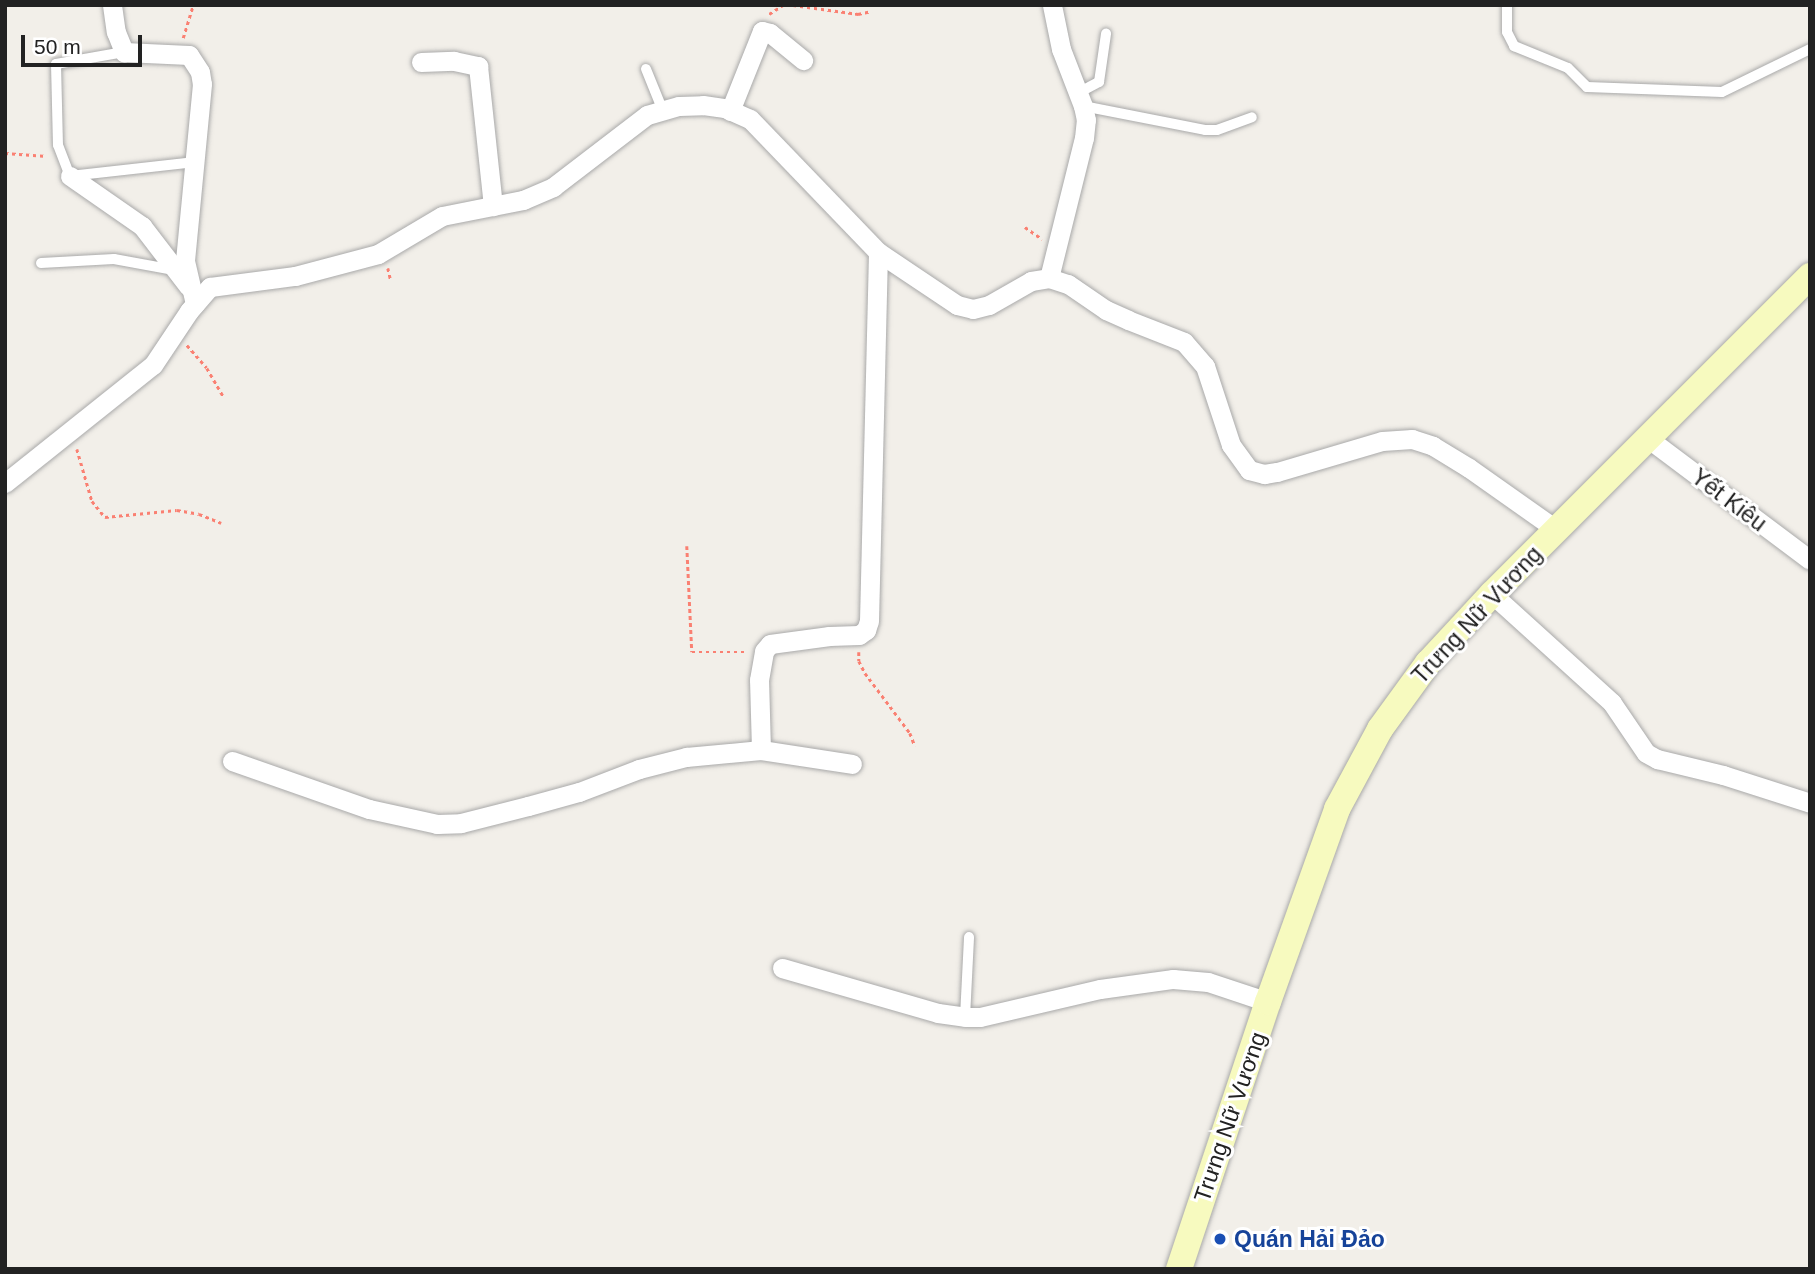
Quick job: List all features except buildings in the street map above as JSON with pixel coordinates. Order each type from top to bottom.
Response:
[{"type":"main road","name":"Trưng Nữ Vương","points":[[1179,1269],[1268,1002],[1337,809],[1374,741],[1428,663],[1492,594],[1810,276]]},
{"type":"street","points":[[112,5],[116,32],[124,52],[189,55],[200,72],[202,84],[185,261],[193,297]]},
{"type":"street","points":[[1049,278],[1084,138],[1081,100],[1061,49],[1052,5]]},
{"type":"street","points":[[730,111],[762,31],[770,33],[803,60]]},
{"type":"street","points":[[421,62],[454,61],[478,66],[493,205]]},
{"type":"street","points":[[5,483],[71,429],[139,379],[153,365],[176,332],[193,297],[210,287],[295,276],[378,254],[442,216],[523,200],[553,187],[647,116],[703,105],[750,119],[878,252],[957,305],[973,309],[989,305],[1031,281],[1049,278],[1068,284],[1128,320],[1184,342],[1198,354],[1205,366],[1231,445],[1249,470],[1264,474],[1277,472],[1382,441],[1412,439],[1433,446],[1469,468],[1557,530]]},
{"type":"street","points":[[70,176],[142,226],[193,297]]},
{"type":"street","points":[[761,750],[759,680],[764,651],[770,644],[859,635],[866,630],[872,593],[871,435],[878,252]]},
{"type":"street","name":"Yết Kiêu","points":[[1649,439],[1810,560]]},
{"type":"street","points":[[1492,594],[1612,703],[1646,753],[1657,759],[1723,775],[1810,803]]},
{"type":"street","points":[[232,761],[369,809],[437,824],[461,822],[528,806],[579,792],[639,769],[686,757],[761,750],[852,764]]},
{"type":"street","points":[[782,968],[938,1013],[965,1017],[980,1017],[1100,989],[1173,979],[1208,982],[1268,1002]]},
{"type":"lane","points":[[1507,5],[1507,32],[1514,46],[1569,68],[1587,87],[1722,92],[1810,49]]},
{"type":"lane","points":[[1106,34],[1098,82],[1081,100],[1205,130],[1217,130],[1252,117]]},
{"type":"lane","points":[[124,52],[56,64],[58,145],[70,176],[195,162]]},
{"type":"lane","points":[[646,69],[663,111]]},
{"type":"lane","points":[[41,263],[114,259],[175,270]]},
{"type":"lane","points":[[965,1017],[969,937]]},
{"type":"path","points":[[189,55],[182,35],[193,5]]},
{"type":"path","points":[[760,19],[783,5]]},
{"type":"path","points":[[793,5],[858,14],[872,11]]},
{"type":"path","points":[[5,153],[58,157],[70,176]]},
{"type":"path","points":[[176,332],[207,368],[225,397]]},
{"type":"path","points":[[71,429],[92,501],[105,517],[177,510],[199,514],[221,523]]},
{"type":"path","points":[[687,545],[692,652],[764,651]]},
{"type":"path","points":[[859,635],[859,661],[910,733],[915,746]]},
{"type":"place","name":"Quán Hải Đảo","points":[[1220,1239]]}]
